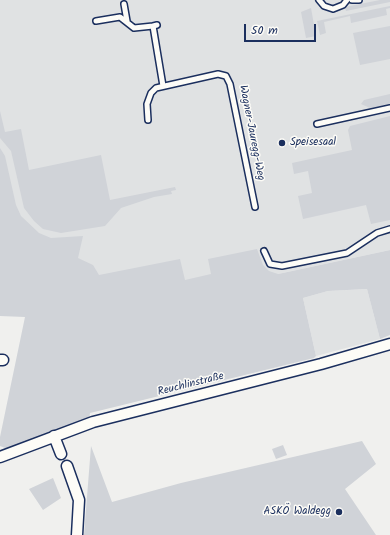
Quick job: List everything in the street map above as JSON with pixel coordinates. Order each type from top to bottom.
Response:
[{"type":"street","name":"Reuchlinstraße","points":[[0,456],[93,422],[314,366],[390,344]]},
{"type":"street","points":[[54,436],[61,454]]},
{"type":"street","points":[[67,466],[79,500],[77,535]]},
{"type":"lane","points":[[319,0],[324,6],[333,9],[343,5],[347,0]]},
{"type":"lane","points":[[352,0],[359,0]]},
{"type":"lane","points":[[124,4],[127,21]]},
{"type":"lane","points":[[96,21],[120,17],[134,28],[155,26],[163,86],[156,88],[151,93],[147,104],[148,120]]},
{"type":"lane","name":"Wagner-Jauregg-Weg","points":[[163,86],[189,82],[218,74],[226,76],[229,80],[255,207]]},
{"type":"lane","points":[[317,124],[390,108]]},
{"type":"lane","points":[[264,251],[270,264],[282,266],[347,253],[377,233],[390,229]]},
{"type":"shaded area","points":[[0,0],[390,0],[390,250],[278,274],[58,310],[0,208]]},
{"type":"shaded area","points":[[380,0],[390,0],[390,2],[346,11],[345,7]]},
{"type":"shaded area","points":[[390,6],[390,8],[386,9],[387,15],[351,23],[350,16],[324,22],[326,33],[320,35],[317,21]]},
{"type":"shaded area","points":[[311,8],[316,36],[306,38],[301,12]]},
{"type":"shaded area","points":[[390,26],[390,59],[360,65],[353,33]]},
{"type":"shaded area","points":[[390,94],[390,104],[370,108],[361,104],[364,100]]},
{"type":"shaded area","points":[[0,111],[5,132],[21,129],[29,170],[101,155],[110,200],[175,187],[176,190],[171,191],[172,194],[154,197],[121,208],[105,226],[61,233],[43,229],[34,221],[24,208],[11,151],[0,138]]},
{"type":"shaded area","points":[[390,116],[390,220],[371,224],[366,205],[303,219],[298,196],[312,193],[308,171],[294,174],[292,163],[352,150],[348,130],[350,126]]},
{"type":"shaded area","points":[[0,148],[5,156],[16,205],[21,216],[39,233],[51,238],[83,236],[78,258],[93,265],[99,275],[180,259],[185,280],[211,274],[208,259],[257,249],[263,265],[269,271],[278,274],[390,250],[390,335],[380,339],[367,289],[328,291],[303,298],[316,356],[314,358],[90,413],[89,419],[8,449],[0,446],[0,437],[25,317],[0,316]]},
{"type":"shaded area","points":[[367,289],[380,339],[316,356],[303,298],[328,291]]},
{"type":"shaded area","points":[[362,441],[376,464],[345,489],[376,535],[84,535],[91,446],[112,502],[181,483]]},
{"type":"shaded area","points":[[283,445],[287,455],[276,459],[272,449]]},
{"type":"shaded area","points":[[53,478],[61,498],[43,510],[29,489]]},
{"type":"place","name":"Speisesaal","points":[[282,143]]},
{"type":"place","name":"ASKÖ Waldegg","points":[[339,512]]}]
